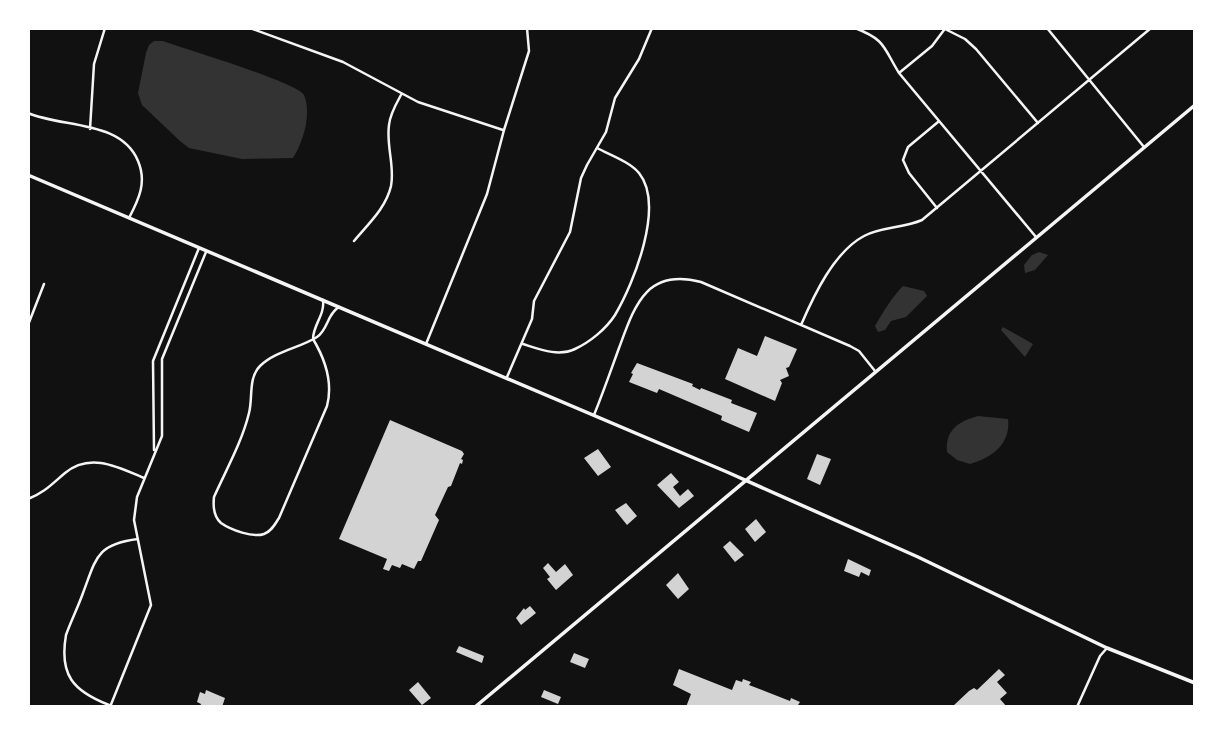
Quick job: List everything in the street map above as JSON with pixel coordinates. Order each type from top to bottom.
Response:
[{"type":"main road","points":[[477,706],[875,371],[1194,108]]},
{"type":"main road","points":[[28,175],[745,480],[918,557],[1107,648],[1195,683]]},
{"type":"street","points":[[90,129],[94,64],[105,28]]},
{"type":"street","points":[[250,28],[343,62],[418,102],[504,130]]},
{"type":"street","points":[[426,344],[487,194],[529,51],[527,28]]},
{"type":"street","points":[[506,377],[523,344],[532,319],[534,301],[570,232],[581,178],[606,132],[615,99],[639,59],[652,28]]},
{"type":"street","points":[[855,28],[884,44],[899,73],[1036,237]]},
{"type":"street","points":[[899,73],[932,46],[945,28],[965,39],[976,49],[1038,123]]},
{"type":"street","points":[[1047,28],[1144,147]]},
{"type":"street","points":[[801,325],[817,287],[854,243],[876,232],[912,225],[922,220],[1151,28]]},
{"type":"street","points":[[354,241],[382,207],[390,190],[392,175],[388,127],[392,112],[402,94]]},
{"type":"street","points":[[28,113],[114,136],[131,149],[141,167],[142,190],[129,218]]},
{"type":"street","points":[[937,208],[909,173],[903,160],[908,147],[939,121]]},
{"type":"street","points":[[523,344],[562,353],[575,349],[603,331],[615,314],[634,273],[646,230],[649,201],[645,184],[638,171],[597,148]]},
{"type":"street","points":[[154,450],[153,361],[199,248]]},
{"type":"street","points":[[138,539],[122,541],[108,547],[95,559],[64,646],[65,670],[71,680],[91,698],[110,706],[151,605],[134,509],[154,450],[162,436],[162,359],[206,251]]},
{"type":"street","points":[[594,415],[634,309],[648,290],[673,279],[701,282],[850,346],[859,351],[875,371]]},
{"type":"street","points":[[28,325],[44,284]]},
{"type":"street","points":[[183,285],[190,288]]},
{"type":"street","points":[[323,300],[323,310],[313,332],[313,339],[330,381],[331,392],[279,518],[273,528],[264,534],[247,534],[221,523],[215,515],[214,497],[246,422],[255,373],[272,357],[313,339],[319,337],[332,312],[339,307]]},
{"type":"street","points":[[166,326],[173,329]]},
{"type":"street","points":[[153,396],[162,396]]},
{"type":"street","points":[[28,499],[43,493],[69,469],[81,464],[103,462],[144,478]]},
{"type":"street","points":[[1077,707],[1100,656],[1107,648]]},
{"type":"shaded area","points":[[154,41],[163,41],[262,74],[283,82],[304,95],[307,111],[305,128],[293,158],[242,159],[189,148],[180,141],[142,105],[138,93],[146,53]]},
{"type":"shaded area","points":[[1039,252],[1048,255],[1035,270],[1025,273],[1024,265],[1032,255]]},
{"type":"shaded area","points":[[903,286],[924,291],[927,296],[906,317],[891,321],[885,330],[878,332],[875,326]]},
{"type":"shaded area","points":[[1003,327],[1033,344],[1025,357],[1001,330]]},
{"type":"shaded area","points":[[978,416],[1008,419],[1003,443],[986,458],[970,464],[957,460],[947,452],[948,438],[959,424]]},
{"type":"building","points":[[765,336],[797,349],[786,368],[789,376],[780,380],[782,383],[775,401],[725,379],[738,348],[757,356]]},
{"type":"building","points":[[637,363],[693,384],[692,386],[700,390],[701,388],[732,400],[731,403],[757,413],[749,432],[721,420],[722,416],[659,389],[657,393],[629,382]]},
{"type":"building","points":[[390,420],[464,454],[462,464],[460,463],[435,515],[439,520],[421,561],[418,561],[414,569],[402,564],[400,568],[392,565],[389,571],[383,569],[387,559],[339,539]]},
{"type":"building","points":[[598,449],[611,467],[598,476],[584,458]]},
{"type":"building","points":[[817,454],[831,459],[820,485],[807,479]]},
{"type":"building","points":[[671,473],[679,482],[673,487],[680,496],[688,489],[694,496],[679,508],[657,485]]},
{"type":"building","points":[[626,503],[637,516],[627,525],[615,510]]},
{"type":"building","points":[[756,519],[766,532],[755,542],[745,529]]},
{"type":"building","points":[[730,541],[744,555],[735,562],[723,547]]},
{"type":"building","points":[[848,559],[871,570],[869,576],[861,572],[859,577],[844,571]]},
{"type":"building","points":[[548,563],[556,572],[565,564],[573,575],[556,590],[547,579],[550,577],[543,568]]},
{"type":"building","points":[[678,573],[689,589],[678,599],[666,585]]},
{"type":"building","points":[[530,606],[536,613],[521,625],[516,618],[524,608],[525,610]]},
{"type":"building","points":[[459,646],[484,656],[482,663],[456,652]]},
{"type":"building","points":[[574,653],[589,659],[585,668],[570,662]]},
{"type":"building","points":[[679,669],[732,690],[736,680],[742,682],[743,679],[751,682],[749,685],[790,701],[791,698],[800,702],[798,705],[803,707],[686,707],[691,694],[673,685]]},
{"type":"building","points":[[999,669],[1005,675],[997,682],[1007,693],[1000,699],[1007,707],[952,707],[969,691],[974,688],[977,690]]},
{"type":"building","points":[[418,682],[431,698],[422,705],[409,690]]},
{"type":"building","points":[[206,690],[225,698],[222,707],[200,707],[201,704],[197,702],[200,692],[205,694]]},
{"type":"building","points":[[544,690],[561,697],[558,704],[541,697]]}]
